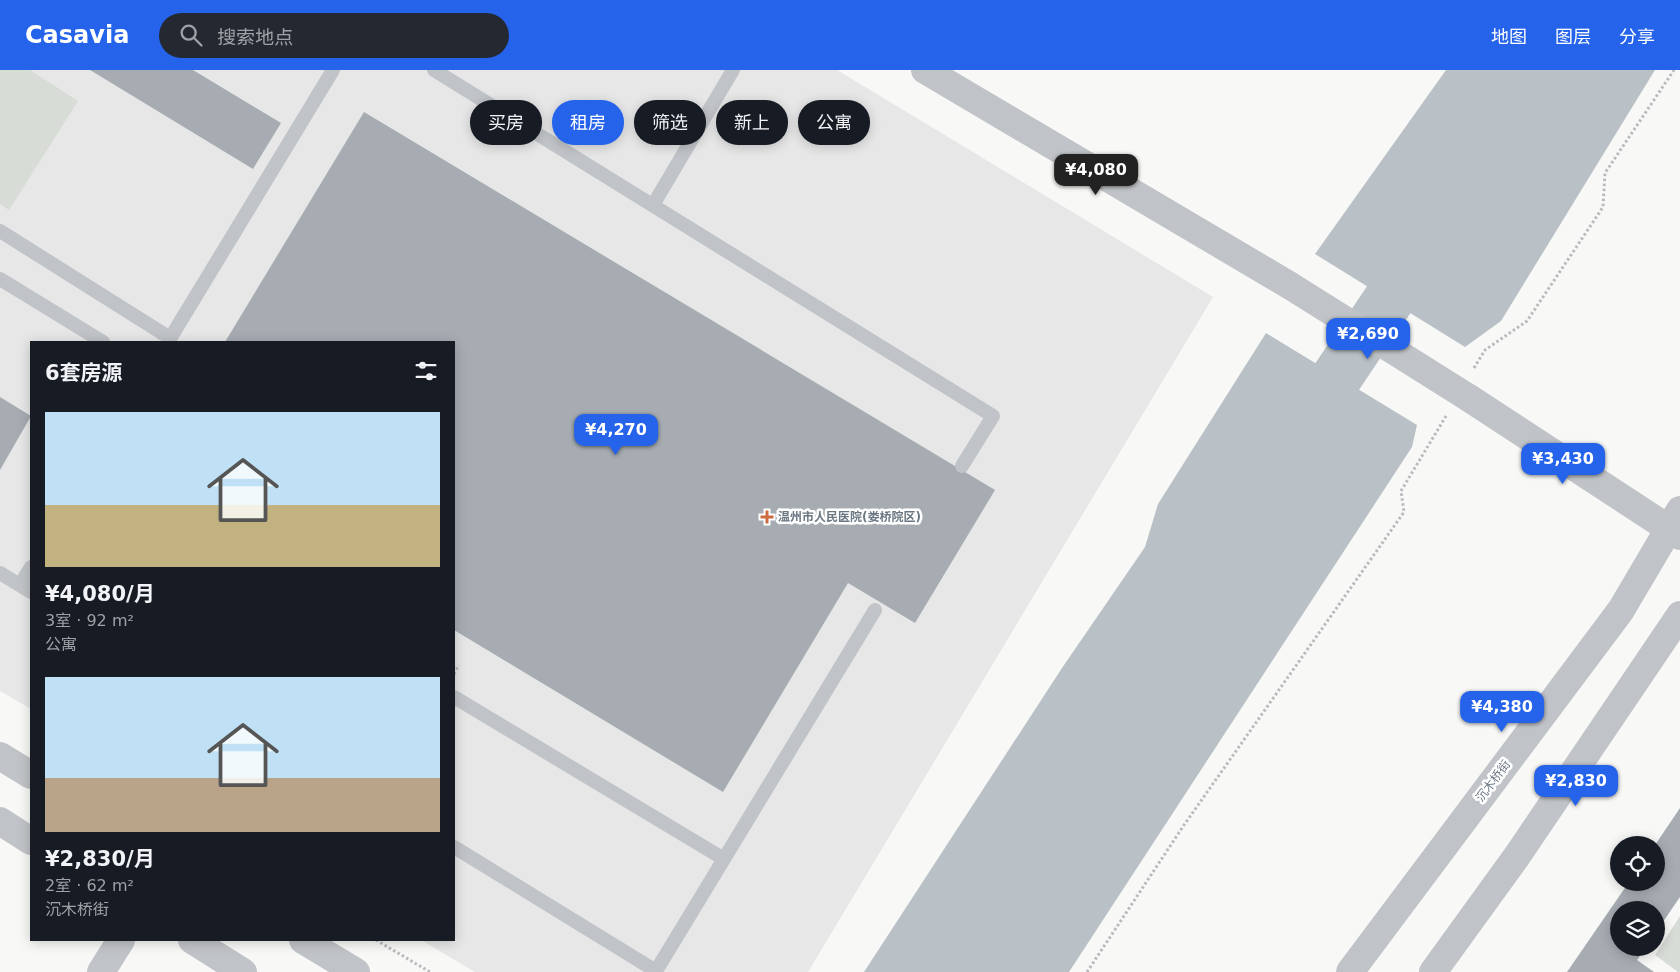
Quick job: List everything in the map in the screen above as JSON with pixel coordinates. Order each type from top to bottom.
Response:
[{"type":"street","points":[[925,70],[1289,285],[1676,525]]},
{"type":"street","name":"沉木桥街","points":[[1350,972],[1621,610],[1676,525]]},
{"type":"street","points":[[1433,972],[1517,856],[1680,615]]},
{"type":"street","points":[[0,756],[30,774]]},
{"type":"street","points":[[0,821],[30,840]]},
{"type":"street","points":[[101,972],[120,941]]},
{"type":"street","points":[[194,941],[243,972]]},
{"type":"street","points":[[305,941],[356,972]]},
{"type":"lane","points":[[0,231],[169,340],[333,70]]},
{"type":"lane","points":[[434,70],[993,416],[962,466]]},
{"type":"lane","points":[[652,205],[733,70]]},
{"type":"lane","points":[[0,278],[101,341]]},
{"type":"lane","points":[[0,573],[26,588],[30,571]]},
{"type":"lane","points":[[455,848],[656,970],[875,610]]},
{"type":"lane","points":[[455,698],[724,859]]},
{"type":"path","points":[[1087,972],[1184,825],[1404,512],[1401,491],[1463,394],[1485,350],[1527,321],[1603,208],[1605,173],[1674,70]]},
{"type":"path","points":[[455,672],[459,665]]},
{"type":"path","points":[[378,941],[430,972]]},
{"type":"shaded area","name":"温州市人民医院(娄桥院区)","points":[[0,70],[837,70],[1213,297],[808,972],[475,972],[423,941],[455,941],[455,341],[30,341],[30,708],[0,691]]},
{"type":"shaded area","points":[[0,70],[30,70],[78,101],[9,210],[0,204]]},
{"type":"shaded area","points":[[1446,70],[1655,70],[1501,321],[1465,347],[1315,254]]},
{"type":"shaded area","points":[[1266,333],[1417,425],[1412,447],[1069,972],[864,972],[1062,668],[1145,547],[1158,504]]},
{"type":"shaded area","points":[[1680,916],[1680,972],[1656,956],[1665,956],[1665,939]]},
{"type":"building","points":[[90,70],[193,70],[281,123],[253,169]]},
{"type":"building","points":[[364,112],[995,490],[915,623],[848,583],[723,792],[455,631],[455,341],[226,341]]},
{"type":"building","points":[[0,397],[30,415],[30,418],[0,470]]},
{"type":"building","points":[[1680,808],[1680,897],[1665,919],[1665,901],[1616,901],[1623,891],[1665,891],[1665,836],[1661,836]]},
{"type":"building","points":[[1610,910],[1610,956],[1640,956],[1637,960],[1654,972],[1567,972]]},
{"type":"waterway","points":[[1298,435],[1428,241]]},
{"type":"place","name":"温州市人民医院(娄桥院区)","points":[[767,517]]}]
